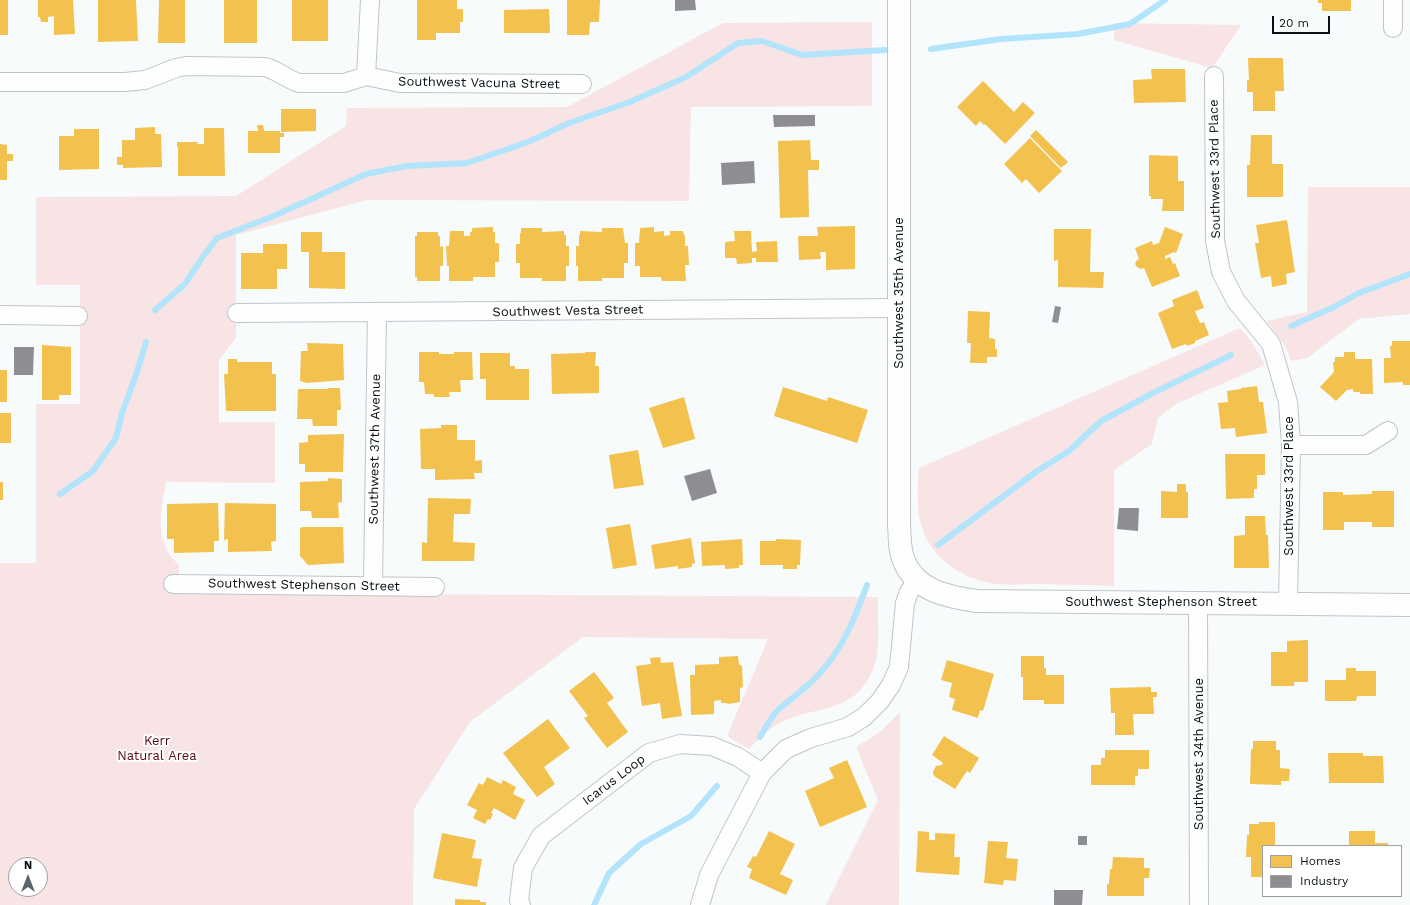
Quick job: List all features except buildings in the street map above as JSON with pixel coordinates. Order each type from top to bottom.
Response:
[{"type":"street","points":[[366,76],[370,0]]},
{"type":"street","name":"Southwest 35th Avenue","points":[[899,0],[899,524],[900,548],[904,561],[910,574],[917,581]]},
{"type":"street","points":[[1393,0],[1393,28]]},
{"type":"street","name":"Southwest Vacuna Street","points":[[0,82],[132,82],[145,80],[176,68],[186,66],[265,67],[271,68],[299,83],[344,83],[366,76],[400,83],[582,84]]},
{"type":"street","name":"Southwest 33rd Place","points":[[1214,76],[1215,241],[1221,272],[1236,301],[1271,344],[1288,402],[1291,445],[1288,604]]},
{"type":"street","name":"Southwest Vesta Street","points":[[237,313],[899,308]]},
{"type":"street","name":"Southwest 37th Avenue","points":[[373,585],[377,312]]},
{"type":"street","points":[[0,315],[78,316]]},
{"type":"street","points":[[1291,445],[1366,445],[1388,431]]},
{"type":"street","points":[[700,905],[709,875],[762,774],[786,750],[811,738],[848,727],[864,717],[880,701],[891,685],[898,667],[905,603],[909,592],[917,581]]},
{"type":"street","name":"Southwest Stephenson Street","points":[[917,581],[928,589],[939,594],[977,601],[1410,605]]},
{"type":"street","name":"Southwest Stephenson Street","points":[[173,584],[373,585],[435,587]]},
{"type":"street","name":"Southwest 34th Avenue","points":[[1198,603],[1199,905]]},
{"type":"street","name":"Icarus Loop","points":[[520,905],[519,900],[523,868],[541,836],[649,753],[680,744],[712,746],[738,757],[762,774]]},
{"type":"green space","name":"Kerr Natural Area","points":[[872,22],[872,106],[691,107],[689,201],[367,200],[236,235],[236,338],[219,360],[219,422],[275,422],[275,483],[166,482],[161,515],[162,537],[165,547],[179,565],[179,591],[878,597],[876,659],[874,667],[866,682],[857,693],[847,701],[835,706],[796,716],[777,724],[749,749],[727,736],[768,639],[583,637],[470,722],[414,809],[413,905],[0,905],[0,563],[36,563],[36,404],[80,404],[80,285],[36,285],[36,197],[236,196],[346,126],[347,108],[567,107],[723,23]]},
{"type":"green space","points":[[1115,23],[1241,25],[1212,68],[1114,40]]},
{"type":"green space","points":[[1308,187],[1410,187],[1410,314],[1359,319],[1307,358],[1291,361],[1285,346],[1267,321],[1307,312]]},
{"type":"green space","points":[[1240,328],[1251,341],[1265,365],[1176,404],[1158,418],[1152,444],[1114,470],[1114,586],[1038,584],[1008,585],[990,583],[963,574],[940,557],[932,547],[925,535],[920,521],[918,507],[919,468]]},
{"type":"green space","points":[[900,712],[899,905],[826,905],[878,800],[856,747],[880,732]]},
{"type":"waterway","points":[[931,49],[1001,39],[1078,34],[1130,24],[1165,0]]},
{"type":"waterway","points":[[155,310],[185,284],[217,238],[276,215],[366,174],[407,166],[467,163],[528,142],[569,123],[630,102],[686,77],[738,43],[762,41],[802,55],[885,50]]},
{"type":"waterway","points":[[1291,326],[1334,307],[1359,293],[1410,274]]},
{"type":"waterway","points":[[60,494],[93,471],[116,438],[122,413],[146,342]]},
{"type":"waterway","points":[[938,545],[1037,471],[1069,451],[1101,421],[1153,393],[1231,355]]},
{"type":"waterway","points":[[760,737],[776,712],[815,678],[836,653],[848,631],[867,585]]},
{"type":"waterway","points":[[594,905],[609,873],[641,844],[691,816],[717,786]]}]
